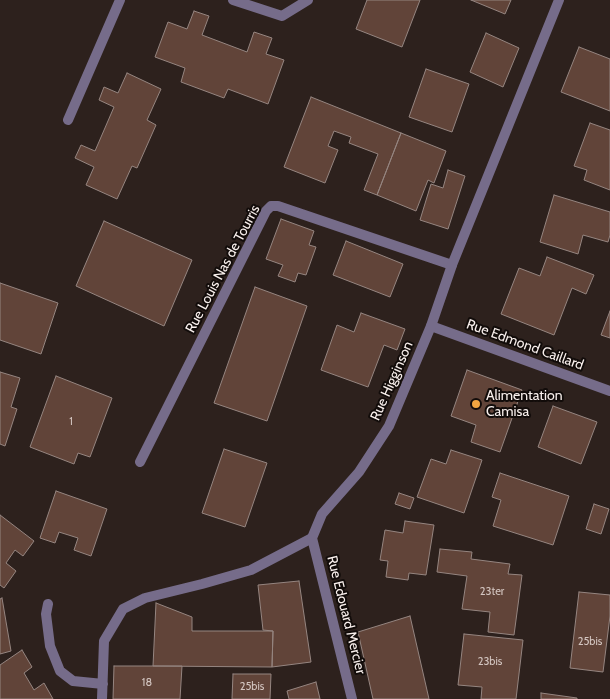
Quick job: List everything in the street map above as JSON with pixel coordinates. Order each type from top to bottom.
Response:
[{"type":"street","points":[[68,120],[120,0]]},
{"type":"street","points":[[234,0],[282,16],[308,0]]},
{"type":"street","name":"Rue Higginson","points":[[312,538],[322,514],[358,472],[389,426],[431,326],[452,265],[559,0]]},
{"type":"street","name":"Rue Louis Nas de Tourris","points":[[140,462],[266,212],[271,206],[278,206],[452,265]]},
{"type":"street","name":"Rue Edmond Caillard","points":[[431,326],[610,391]]},
{"type":"street","points":[[102,699],[104,641],[123,610],[145,598],[251,570],[312,538]]},
{"type":"street","name":"Rue Edouard Mercier","points":[[312,538],[352,699]]},
{"type":"street","points":[[48,604],[46,614],[50,646],[60,672],[73,681],[103,684]]},
{"type":"building","points":[[367,0],[420,0],[402,47],[356,29]]},
{"type":"building","points":[[471,0],[511,0],[505,14]]},
{"type":"building","points":[[194,11],[209,16],[202,35],[247,52],[254,32],[272,38],[266,54],[284,60],[268,104],[228,89],[224,98],[181,82],[185,68],[155,57],[168,22],[187,29]]},
{"type":"building","points":[[486,33],[519,48],[503,87],[470,72]]},
{"type":"building","points":[[579,47],[610,59],[610,111],[561,92]]},
{"type":"building","points":[[426,69],[469,84],[452,132],[409,117]]},
{"type":"building","points":[[127,73],[161,89],[147,120],[156,125],[137,168],[132,166],[117,199],[86,185],[94,167],[75,158],[81,145],[95,151],[114,107],[99,100],[104,87],[118,93]]},
{"type":"building","points":[[311,97],[401,133],[377,195],[364,190],[378,154],[349,143],[351,137],[334,131],[328,146],[338,150],[325,183],[284,167]]},
{"type":"building","points":[[590,123],[610,130],[610,190],[584,180],[587,170],[574,166]]},
{"type":"building","points":[[401,133],[446,151],[434,183],[428,180],[416,211],[377,195]]},
{"type":"building","points":[[448,170],[465,176],[448,229],[420,220],[431,184],[443,188]]},
{"type":"building","points":[[554,195],[610,212],[610,235],[608,242],[583,235],[578,254],[540,242]]},
{"type":"building","points":[[281,219],[314,231],[309,245],[316,247],[306,275],[298,273],[295,282],[278,276],[283,265],[266,259]]},
{"type":"building","points":[[104,221],[192,260],[164,326],[76,286]]},
{"type":"building","points":[[346,241],[403,264],[390,297],[333,275]]},
{"type":"building","points":[[547,257],[594,275],[586,294],[572,288],[554,335],[501,314],[519,268],[540,276]]},
{"type":"building","points":[[0,283],[58,303],[41,354],[0,340]]},
{"type":"building","points":[[255,287],[307,306],[267,421],[214,403]]},
{"type":"building","points":[[610,311],[610,338],[601,335]]},
{"type":"building","points":[[361,313],[405,329],[397,350],[384,345],[368,387],[321,370],[337,325],[354,332]]},
{"type":"building","points":[[467,370],[522,390],[500,452],[471,442],[476,425],[451,416]]},
{"type":"building","points":[[0,372],[20,378],[11,407],[17,409],[5,446],[0,444]]},
{"type":"building","points":[[56,376],[112,398],[90,457],[78,453],[74,464],[30,447]]},
{"type":"building","points":[[553,406],[597,422],[581,464],[538,447]]},
{"type":"building","points":[[224,449],[267,463],[245,527],[202,513]]},
{"type":"building","points":[[451,450],[482,460],[464,513],[417,497],[431,459],[446,464]]},
{"type":"building","points":[[500,473],[569,496],[553,545],[493,526],[501,500],[492,497]]},
{"type":"building","points":[[56,491],[107,509],[91,556],[74,550],[78,538],[59,532],[55,543],[40,538]]},
{"type":"building","points":[[399,493],[414,498],[410,509],[395,504]]},
{"type":"building","points":[[594,504],[609,509],[601,534],[586,529]]},
{"type":"building","points":[[0,515],[34,541],[23,556],[15,550],[6,563],[16,571],[4,588],[0,585]]},
{"type":"building","points":[[405,521],[434,525],[426,575],[409,573],[408,580],[386,577],[388,561],[380,560],[385,530],[403,533]]},
{"type":"building","points":[[440,549],[472,552],[471,559],[510,564],[508,574],[522,575],[514,635],[488,632],[490,612],[462,609],[467,576],[437,572]]},
{"type":"building","points":[[299,581],[311,662],[272,667],[273,631],[263,630],[258,585]]},
{"type":"building","points":[[579,592],[610,595],[610,616],[603,672],[570,668]]},
{"type":"building","points":[[2,598],[11,651],[0,654],[0,599]]},
{"type":"building","points":[[156,603],[192,617],[192,631],[273,631],[272,667],[153,666]]},
{"type":"building","points":[[410,616],[429,699],[373,699],[358,632]]},
{"type":"building","points":[[464,634],[523,640],[516,699],[481,699],[482,687],[458,685]]},
{"type":"building","points":[[22,650],[32,667],[24,673],[34,690],[44,683],[53,699],[0,699],[0,665]]},
{"type":"building","points":[[114,666],[182,666],[180,699],[113,699]]},
{"type":"building","points":[[233,674],[271,674],[270,699],[232,699]]},
{"type":"building","points":[[316,682],[320,699],[289,699],[287,691]]},
{"type":"building","points":[[541,693],[577,698],[577,699],[541,699]]},
{"type":"place","name":"Alimentation Camisa","points":[[476,404]]}]
